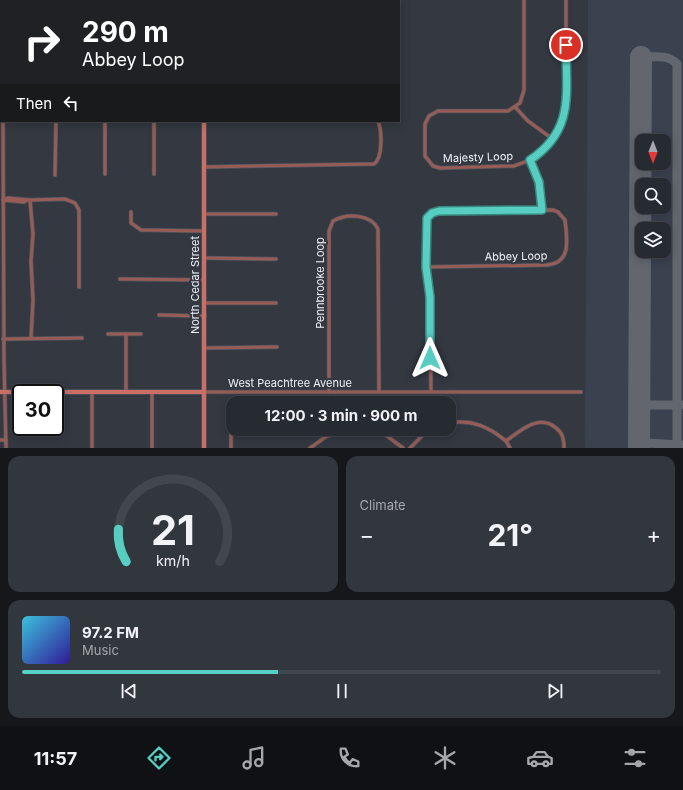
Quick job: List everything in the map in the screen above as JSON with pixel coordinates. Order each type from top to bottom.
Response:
[{"type":"street","points":[[524,0],[524,95],[516,108],[528,121],[554,140]]},
{"type":"street","name":"Majesty Loop","points":[[516,108],[508,111],[444,111],[433,113],[427,118],[425,124],[425,156],[433,166],[440,168],[506,167],[530,160],[540,154],[554,140],[560,130],[566,108],[566,0]]},
{"type":"street","points":[[3,122],[1,145],[4,339],[2,392],[6,448]]},
{"type":"street","points":[[55,175],[56,122]]},
{"type":"street","points":[[105,122],[105,174]]},
{"type":"street","points":[[154,122],[154,174]]},
{"type":"street","name":"North Cedar Street","points":[[204,122],[204,448]]},
{"type":"street","points":[[204,167],[374,164],[379,159],[380,146],[378,122]]},
{"type":"street","points":[[530,160],[539,182],[542,210]]},
{"type":"street","points":[[3,200],[8,198],[28,200],[65,199],[72,201],[78,206],[80,230],[79,287]]},
{"type":"street","points":[[28,200],[33,234],[31,261],[33,300],[31,338]]},
{"type":"street","name":"Abbey Loop","points":[[426,267],[558,263],[562,260],[566,252],[565,220],[558,212],[542,210],[435,212],[429,216],[426,221],[426,267],[430,297],[431,392]]},
{"type":"street","points":[[130,212],[130,223],[141,230],[204,231]]},
{"type":"street","points":[[204,214],[276,214]]},
{"type":"street","name":"Pennbrooke Loop","points":[[329,392],[330,225],[336,219],[367,217],[378,229],[379,392]]},
{"type":"street","points":[[204,258],[276,259]]},
{"type":"street","points":[[120,279],[204,280]]},
{"type":"street","points":[[205,303],[276,303]]},
{"type":"street","points":[[159,315],[204,316]]},
{"type":"street","points":[[108,334],[141,334]]},
{"type":"street","points":[[126,334],[126,392]]},
{"type":"street","points":[[4,339],[82,338]]},
{"type":"street","points":[[205,348],[277,347]]},
{"type":"street","name":"West Peachtree Avenue","points":[[2,392],[581,392]]},
{"type":"street","points":[[92,392],[92,448]]},
{"type":"street","points":[[152,392],[152,448]]},
{"type":"street","points":[[506,442],[534,423],[543,421],[553,424],[559,430],[563,437],[564,448]]},
{"type":"street","points":[[456,422],[463,422],[480,425],[495,433],[506,442],[510,448]]},
{"type":"street","points":[[231,436],[231,448]]},
{"type":"street","points":[[310,448],[327,436]]},
{"type":"street","points":[[386,436],[403,448]]},
{"type":"street","points":[[410,448],[422,436]]},
{"type":"street","points":[[0,440],[6,440]]},
{"type":"shaded area","points":[[588,0],[683,0],[683,448],[585,448]]},
{"type":"taxiway","points":[[641,57],[665,57],[677,64],[677,448]]},
{"type":"taxiway","points":[[639,397],[649,405],[681,405]]},
{"type":"taxiway","points":[[639,414],[649,405]]},
{"type":"taxiway","points":[[639,434],[647,443],[681,445]]},
{"type":"runway","points":[[639,448],[641,57]]},
{"type":"route","points":[[430,358],[430,297],[426,267],[427,218],[432,213],[439,211],[542,210],[539,182],[530,160],[540,154],[554,140],[564,119],[566,108],[566,45]]}]
